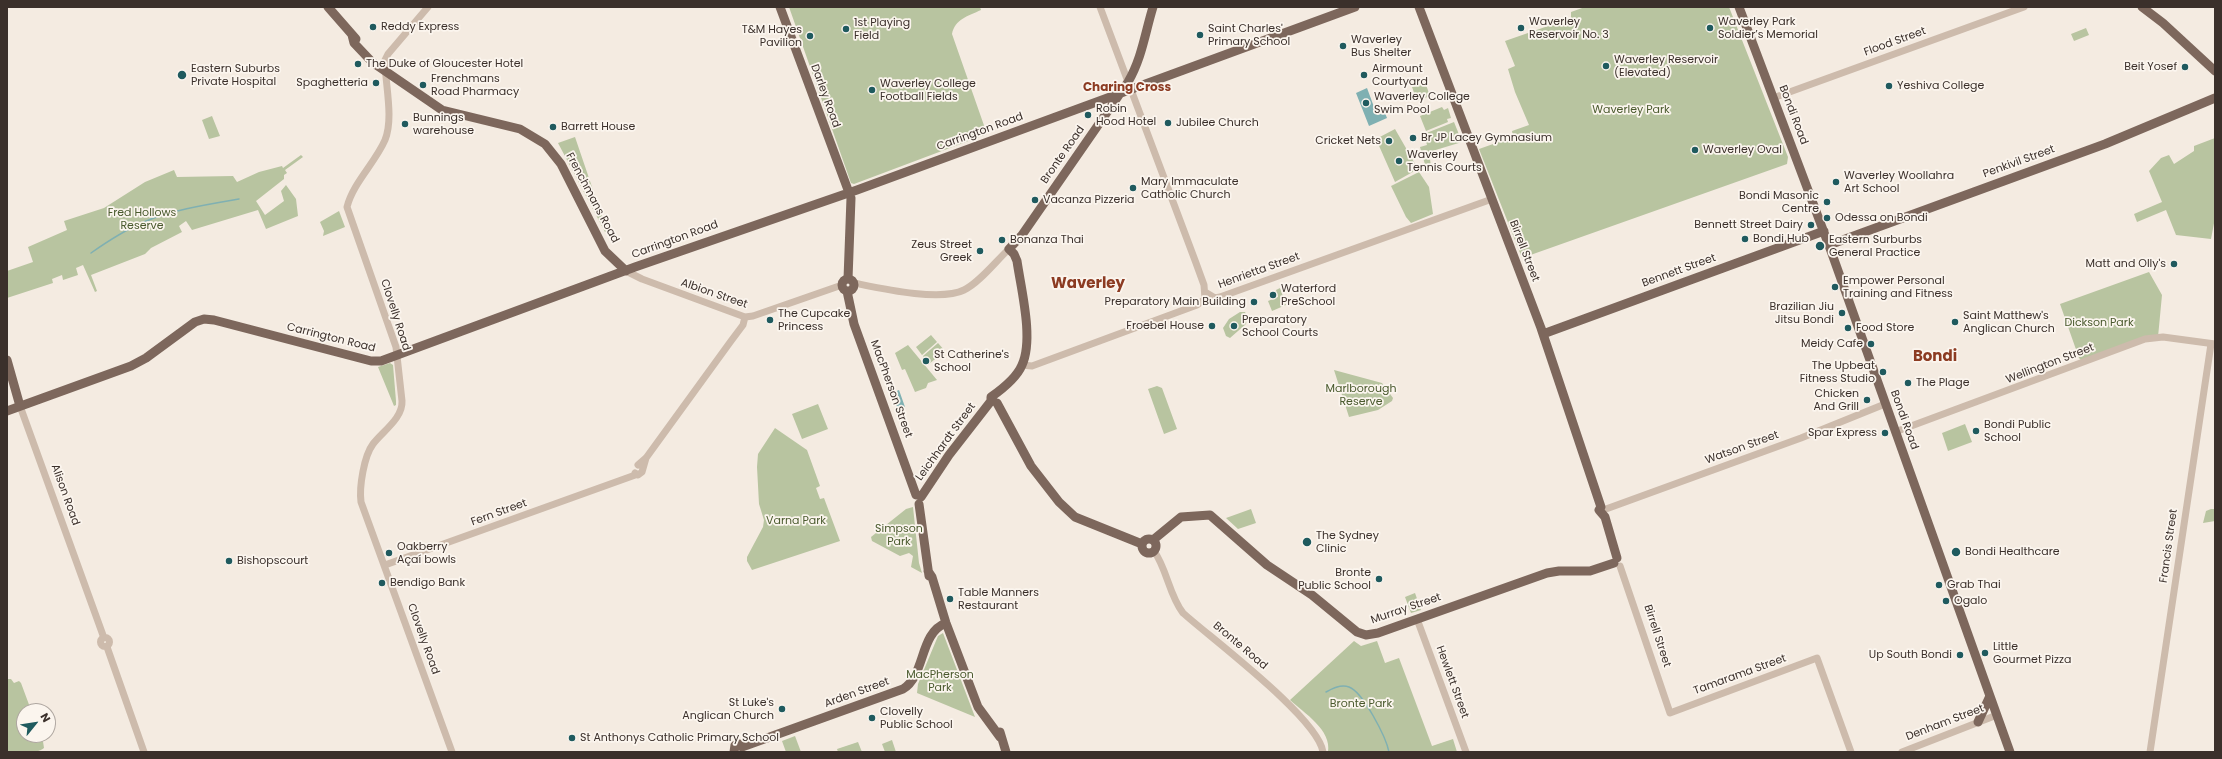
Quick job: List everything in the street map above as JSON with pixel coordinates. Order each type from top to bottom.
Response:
[{"type":"main road","name":"Frenchmans Road","points":[[328,7],[352,36],[385,70],[442,110],[520,129],[545,144],[561,164],[605,251],[626,271]]},
{"type":"main road","name":"Darley Road","points":[[780,7],[849,193]]},
{"type":"main road","name":"Bronte Road","points":[[1009,249],[1022,235],[1122,92],[1130,85],[1145,40],[1153,7]]},
{"type":"main road","points":[[1130,85],[1355,7]]},
{"type":"main road","name":"Birrell Street","points":[[1419,7],[1543,334],[1603,510],[1617,563]]},
{"type":"main road","name":"Bondi Road","points":[[1739,7],[1824,231],[2010,752]]},
{"type":"main road","points":[[2142,7],[2153,14],[2215,71]]},
{"type":"main road","points":[[2151,7],[2215,64]]},
{"type":"main road","name":"Carrington Road","points":[[7,411],[139,363],[191,324],[204,319],[214,320],[371,361],[381,361],[645,264],[849,193],[1122,92]]},
{"type":"main road","name":"Penkivil Street","points":[[1829,245],[2106,144],[2215,98]]},
{"type":"main road","points":[[1095,102],[1103,107],[1106,115]]},
{"type":"main road","name":"MacPherson Street","points":[[849,193],[851,200],[851,235],[848,284],[854,324],[919,499],[928,571],[938,605],[978,707],[987,717],[1000,737],[1006,752]]},
{"type":"main road","name":"Bennett Street","points":[[1543,334],[1824,231]]},
{"type":"main road","points":[[1009,249],[1014,254],[1017,261],[1027,329],[1022,365],[994,400],[1031,466],[1067,511],[1075,517],[1142,544],[1146,552],[1154,551],[1156,545],[1153,540],[1146,540],[1142,544]]},
{"type":"main road","points":[[1010,379],[1021,353],[1025,314]]},
{"type":"main road","name":"Alison Road","points":[[7,360],[20,406]]},
{"type":"main road","name":"Leichhardt Street","points":[[919,499],[949,454],[994,400]]},
{"type":"main road","name":"Murray Street","points":[[1153,540],[1181,517],[1210,515],[1267,565],[1312,595],[1360,634],[1378,633],[1547,573],[1559,571],[1590,571],[1617,563]]},
{"type":"main road","name":"Arden Street","points":[[736,751],[903,689],[912,680],[934,631],[946,623]]},
{"type":"main road","points":[[1978,722],[1990,696]]},
{"type":"street","name":"Clovelly Road","points":[[428,7],[388,54],[385,60],[388,122],[387,134],[379,152],[351,196],[347,207],[397,355],[402,406],[398,416],[368,451],[365,462],[361,498],[452,752]]},
{"type":"street","points":[[1100,7],[1196,263],[1205,292]]},
{"type":"street","name":"Flood Street","points":[[1773,98],[2024,7]]},
{"type":"street","name":"Henrietta Street","points":[[1205,292],[1215,298],[1220,297],[1492,199]]},
{"type":"street","name":"Albion Street","points":[[626,271],[642,280],[745,317],[753,316],[848,284],[913,294],[957,293],[968,287],[1009,249]]},
{"type":"street","points":[[642,280],[640,272],[645,264]]},
{"type":"street","name":"Henrietta Street","points":[[1022,365],[1032,366],[1197,305],[1206,299],[1205,292]]},
{"type":"street","name":"Fern Street","points":[[384,565],[622,481],[638,470],[741,328],[745,317]]},
{"type":"street","name":"Wellington Street","points":[[1895,432],[2145,339],[2163,337],[2213,344]]},
{"type":"street","name":"Francis Street","points":[[2150,752],[2213,344]]},
{"type":"street","name":"Watson Street","points":[[1603,510],[1790,442],[1885,404]]},
{"type":"street","name":"Alison Road","points":[[20,406],[104,638],[110,641],[107,647],[144,752]]},
{"type":"street","name":"Bronte Road","points":[[1154,551],[1160,559],[1177,603],[1183,613],[1279,695],[1319,739],[1323,752]]},
{"type":"street","name":"Birrell Street","points":[[1617,563],[1670,713]]},
{"type":"street","name":"Hewlett Street","points":[[1417,619],[1466,752]]},
{"type":"street","name":"Tamarama Street","points":[[1670,713],[1817,658],[1851,752]]},
{"type":"street","name":"Denham Street","points":[[1902,752],[1997,715]]},
{"type":"green space","points":[[789,7],[980,7],[981,10],[959,21],[952,34],[987,134],[854,184],[851,183]]},
{"type":"green space","name":"Waverley Park","points":[[1585,7],[1729,7],[1788,157],[1787,164],[1522,258],[1479,149],[1513,137],[1512,131],[1529,125],[1515,92],[1508,69],[1515,66],[1505,41],[1571,18],[1571,12]]},
{"type":"green space","points":[[2086,28],[2089,35],[2074,41],[2071,34]]},
{"type":"green space","points":[[1425,82],[1430,96],[1417,101],[1412,87]]},
{"type":"green space","points":[[1442,107],[1444,110],[1448,108],[1451,118],[1447,119],[1448,122],[1426,131],[1420,116]]},
{"type":"green space","points":[[212,116],[220,136],[209,139],[202,120]]},
{"type":"green space","points":[[1454,122],[1462,142],[1429,152],[1431,166],[1426,168],[1420,147],[1427,145],[1424,134]]},
{"type":"green space","name":"Waverley Tennis Courts","points":[[1395,129],[1418,169],[1395,182],[1376,139]]},
{"type":"green space","points":[[575,137],[607,231],[605,232],[558,143]]},
{"type":"green space","points":[[2215,138],[2215,218],[2211,239],[2176,235],[2166,210],[2137,222],[2134,214],[2162,202],[2149,171],[2161,158],[2169,155],[2174,164],[2194,151],[2194,146]]},
{"type":"green space","name":"Fred Hollows Reserve","points":[[301,155],[303,157],[285,170],[287,173],[284,175],[284,179],[256,201],[265,215],[284,201],[281,191],[286,185],[296,199],[298,216],[266,229],[258,210],[192,230],[186,221],[179,226],[182,232],[151,248],[145,254],[91,275],[97,291],[95,292],[83,265],[76,268],[78,275],[63,280],[62,275],[52,279],[53,283],[7,298],[7,271],[33,262],[28,247],[67,230],[64,221],[104,208],[145,182],[174,170],[177,177],[233,176],[237,182],[259,172],[282,166],[283,168]]},
{"type":"green space","points":[[1419,172],[1429,187],[1433,214],[1411,223],[1406,217],[1391,186]]},
{"type":"green space","points":[[339,211],[345,227],[323,236],[324,231],[320,222]]},
{"type":"green space","name":"Dickson Park","points":[[2149,272],[2162,295],[2158,337],[2084,363],[2079,358],[2060,304]]},
{"type":"green space","points":[[1280,288],[1286,305],[1272,311],[1268,301],[1278,297],[1276,290]]},
{"type":"green space","name":"Preparatory School Courts","points":[[1240,312],[1245,312],[1247,316],[1246,324],[1230,338],[1226,336],[1223,328],[1229,319]]},
{"type":"green space","points":[[931,335],[937,342],[922,355],[916,347]]},
{"type":"green space","points":[[938,343],[945,351],[929,364],[923,356]]},
{"type":"green space","points":[[908,345],[937,380],[928,383],[926,388],[915,392],[905,369],[902,370],[895,353]]},
{"type":"green space","points":[[390,363],[393,365],[396,401],[396,405],[394,406],[378,367]]},
{"type":"green space","name":"Marlborough Reserve","points":[[1334,370],[1382,383],[1393,398],[1392,401],[1378,410],[1349,417]]},
{"type":"green space","points":[[1157,386],[1162,388],[1177,429],[1164,434],[1148,389]]},
{"type":"green space","points":[[818,404],[828,429],[802,439],[792,414]]},
{"type":"green space","points":[[1965,424],[1972,442],[1948,451],[1942,433]]},
{"type":"green space","name":"Varna Park","points":[[775,428],[807,450],[820,486],[816,488],[820,499],[824,498],[840,541],[752,570],[747,561],[747,557],[763,527],[764,520],[759,504],[757,467],[758,454]]},
{"type":"green space","name":"Simpson Park","points":[[913,507],[919,563],[922,573],[911,567],[913,556],[909,553],[900,556],[872,541],[871,537],[906,509]]},
{"type":"green space","points":[[1251,509],[1256,523],[1238,529],[1226,518]]},
{"type":"green space","points":[[2215,509],[2215,521],[2203,523],[2206,511]]},
{"type":"green space","points":[[1415,593],[1421,610],[1411,613],[1405,597]]},
{"type":"green space","name":"MacPherson Park","points":[[943,633],[975,717],[917,693],[918,684],[938,636]]},
{"type":"green space","name":"Bronte Park","points":[[1354,641],[1361,646],[1377,641],[1385,663],[1399,658],[1432,746],[1453,739],[1457,752],[1328,752],[1326,736],[1321,729],[1309,716],[1290,700]]},
{"type":"green space","points":[[7,679],[11,679],[14,683],[19,681],[21,683],[28,703],[16,703],[16,743],[43,743],[44,748],[36,752],[27,753],[7,752]]},
{"type":"green space","points":[[795,736],[801,752],[786,752],[782,741]]},
{"type":"green space","points":[[892,740],[896,752],[885,752],[882,744]]},
{"type":"green space","points":[[858,742],[862,752],[838,752],[837,749]]},
{"type":"water","name":"Waverley College Swim Pool","points":[[1367,88],[1377,115],[1385,113],[1387,118],[1369,126],[1356,93]]},
{"type":"water","points":[[899,390],[905,407],[898,410],[892,393]]},
{"type":"waterway","points":[[91,253],[123,232],[155,218],[191,208],[239,199]]},
{"type":"waterway","points":[[1326,692],[1340,686],[1349,687],[1355,691],[1361,697],[1379,726],[1389,752]]},
{"type":"place","name":"Reddy Express","points":[[373,27]]},
{"type":"place","name":"Waverley Reservoir No. 3","points":[[1521,28]]},
{"type":"place","name":"Waverley Park Soldier’s Memorial","points":[[1710,28]]},
{"type":"place","name":"1st Playing Field","points":[[846,29]]},
{"type":"place","name":"Saint Charles' Primary School","points":[[1200,35]]},
{"type":"place","name":"T&M Hayes Pavilion","points":[[810,36]]},
{"type":"place","name":"Waverley Bus Shelter","points":[[1343,46]]},
{"type":"place","name":"The Duke of Gloucester Hotel","points":[[358,64]]},
{"type":"place","name":"Waverley Reservoir (Elevated)","points":[[1606,66]]},
{"type":"place","name":"Beit Yosef","points":[[2185,67]]},
{"type":"place","name":"Eastern Suburbs Private Hospital","points":[[182,75]]},
{"type":"place","name":"Airmount Courtyard","points":[[1364,75]]},
{"type":"place","name":"Spaghetteria","points":[[376,83]]},
{"type":"place","name":"Frenchmans Road Pharmacy","points":[[423,85]]},
{"type":"place","name":"Yeshiva College","points":[[1889,86]]},
{"type":"place","name":"Waverley College Football Fields","points":[[872,90]]},
{"type":"place","name":"Waverley College Swim Pool","points":[[1366,103]]},
{"type":"place","name":"Robin Hood Hotel","points":[[1088,115]]},
{"type":"place","name":"Jubilee Church","points":[[1168,123]]},
{"type":"place","name":"Bunnings warehouse","points":[[405,124]]},
{"type":"place","name":"Barrett House","points":[[553,127]]},
{"type":"place","name":"Br JP Lacey Gymnasium","points":[[1413,138]]},
{"type":"place","name":"Cricket Nets","points":[[1389,141]]},
{"type":"place","name":"Waverley Oval","points":[[1695,150]]},
{"type":"place","name":"Waverley Tennis Courts","points":[[1399,161]]},
{"type":"place","name":"Waverley Woollahra Art School","points":[[1836,182]]},
{"type":"place","name":"Mary Immaculate Catholic Church","points":[[1133,188]]},
{"type":"place","name":"Vacanza Pizzeria","points":[[1035,200]]},
{"type":"place","name":"Bondi Masonic Centre","points":[[1827,202]]},
{"type":"place","name":"Odessa on Bondi","points":[[1827,218]]},
{"type":"place","name":"Bennett Street Dairy","points":[[1811,225]]},
{"type":"place","name":"Bondi Hub","points":[[1745,239]]},
{"type":"place","name":"Bonanza Thai","points":[[1002,240]]},
{"type":"place","name":"Eastern Surburbs General Practice","points":[[1820,246]]},
{"type":"place","name":"Zeus Street Greek","points":[[980,251]]},
{"type":"place","name":"Matt and Olly's","points":[[2174,264]]},
{"type":"place","name":"Empower Personal Training and Fitness","points":[[1835,287]]},
{"type":"place","name":"Waterford PreSchool","points":[[1273,295]]},
{"type":"place","name":"Preparatory Main Building","points":[[1254,302]]},
{"type":"place","name":"Brazilian Jiu Jitsu Bondi","points":[[1842,313]]},
{"type":"place","name":"The Cupcake Princess","points":[[770,320]]},
{"type":"place","name":"Saint Matthew's Anglican Church","points":[[1955,322]]},
{"type":"place","name":"Froebel House","points":[[1212,326]]},
{"type":"place","name":"Preparatory School Courts","points":[[1234,326]]},
{"type":"place","name":"Food Store","points":[[1848,328]]},
{"type":"place","name":"Meidy Cafe","points":[[1871,344]]},
{"type":"place","name":"St Catherine's School","points":[[926,361]]},
{"type":"place","name":"The Upbeat Fitness Studio","points":[[1883,372]]},
{"type":"place","name":"The Plage","points":[[1908,383]]},
{"type":"place","name":"Chicken And Grill","points":[[1867,400]]},
{"type":"place","name":"Bondi Public School","points":[[1976,431]]},
{"type":"place","name":"Spar Express","points":[[1885,433]]},
{"type":"place","name":"The Sydney Clinic","points":[[1307,542]]},
{"type":"place","name":"Bondi Healthcare","points":[[1956,552]]},
{"type":"place","name":"Oakberry Açaí bowls","points":[[389,553]]},
{"type":"place","name":"Bishopscourt","points":[[229,561]]},
{"type":"place","name":"Bronte Public School","points":[[1379,579]]},
{"type":"place","name":"Bendigo Bank","points":[[382,583]]},
{"type":"place","name":"Grab Thai","points":[[1939,585]]},
{"type":"place","name":"Table Manners Restaurant","points":[[950,599]]},
{"type":"place","name":"Ogalo","points":[[1946,601]]},
{"type":"place","name":"Little Gourmet Pizza","points":[[1985,653]]},
{"type":"place","name":"Up South Bondi","points":[[1960,655]]},
{"type":"place","name":"St Luke's Anglican Church","points":[[782,709]]},
{"type":"place","name":"Clovelly Public School","points":[[872,718]]},
{"type":"place","name":"St Anthonys Catholic Primary School","points":[[572,738]]},
{"type":"district","name":"Charing Cross","points":[[1127,88]]},
{"type":"district","name":"Waverley","points":[[1088,284]]},
{"type":"district","name":"Bondi","points":[[1935,357]]}]
